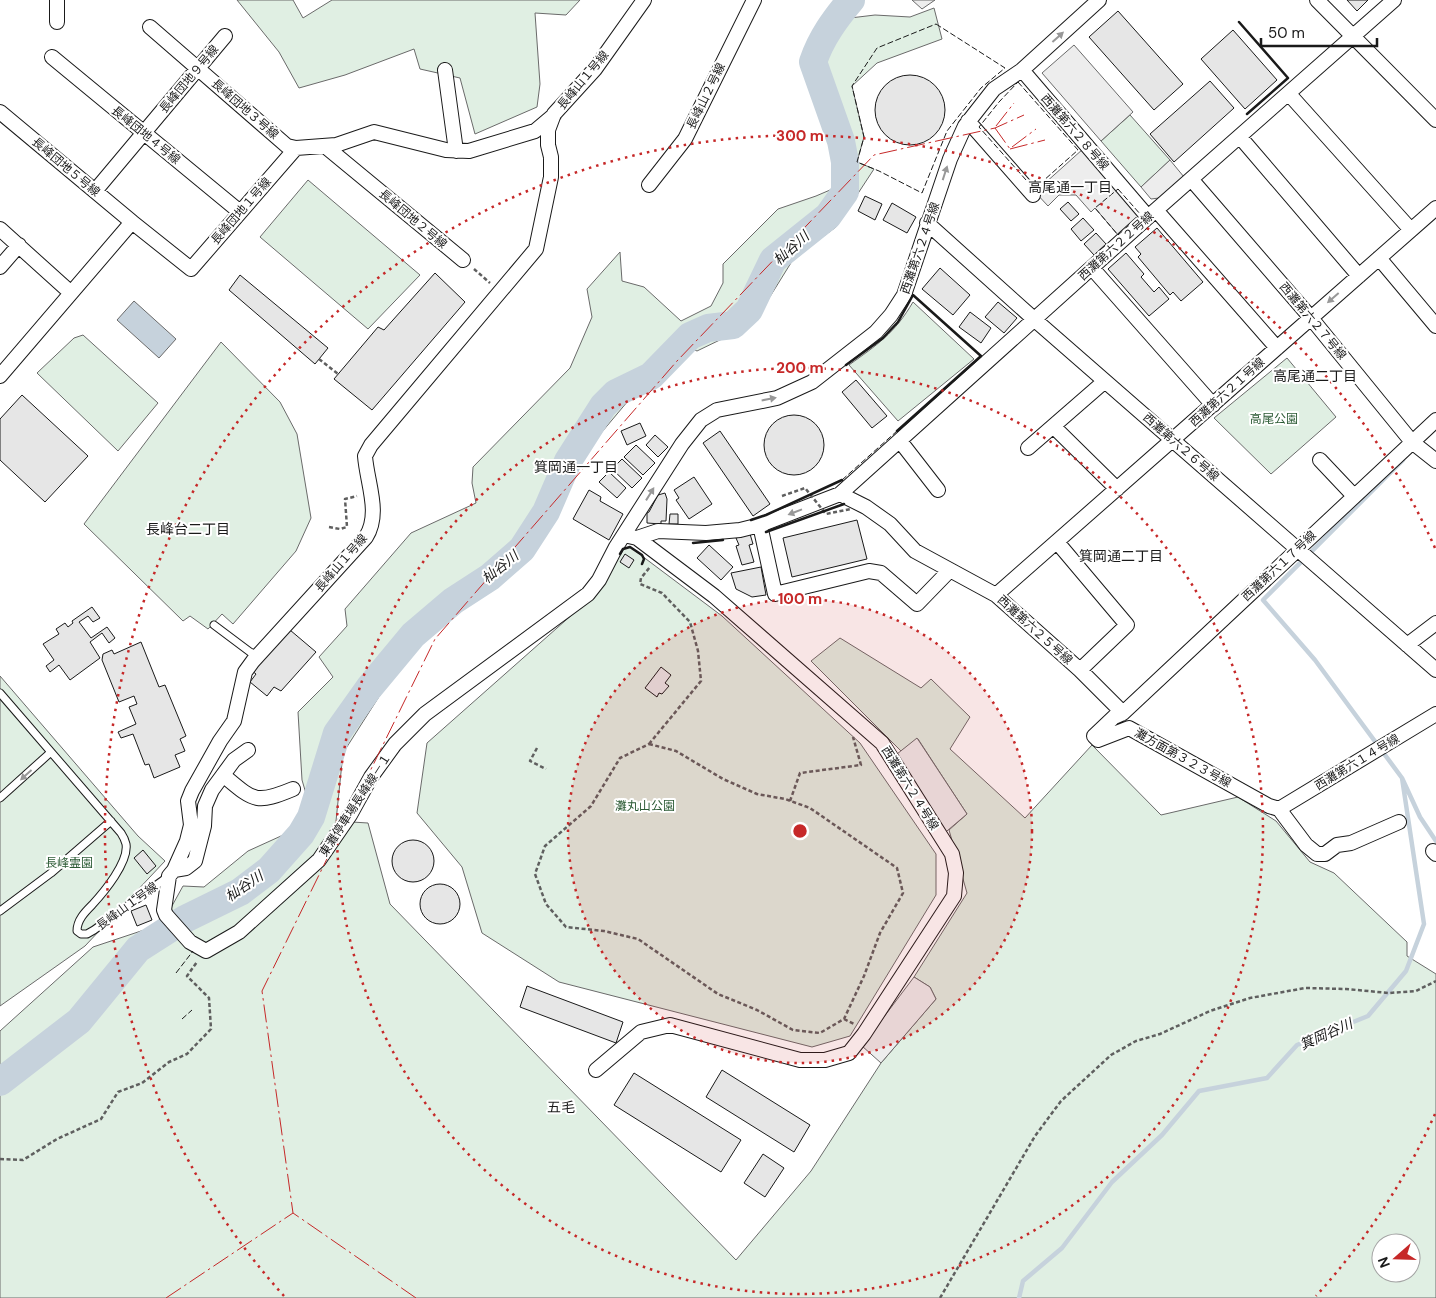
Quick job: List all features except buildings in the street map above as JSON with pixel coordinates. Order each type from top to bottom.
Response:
[{"type":"street","points":[[57,0],[58,22]]},
{"type":"street","name":"長峰山１号線","points":[[171,873],[187,841],[191,825],[188,801],[220,741],[234,721],[245,672],[366,537],[371,528],[374,510],[365,456],[371,446],[532,256],[538,242],[551,177],[548,130],[554,114],[595,69],[644,0]]},
{"type":"street","name":"長峰山２号線","points":[[649,185],[685,139],[754,0]]},
{"type":"street","name":"西灘第六２４号線","points":[[588,594],[631,536],[682,444],[700,420],[717,410],[777,398],[812,382],[876,332],[904,296],[950,159],[964,126],[994,89],[1022,70],[1099,0]]},
{"type":"street","points":[[1317,0],[1436,120]]},
{"type":"street","name":"西灘第六２２号線","points":[[840,494],[1152,213],[1394,0]]},
{"type":"street","name":"長峰団地３号線","points":[[150,27],[287,146],[296,148]]},
{"type":"street","name":"長峰団地９号線","points":[[95,191],[225,36]]},
{"type":"street","name":"長峰団地４号線","points":[[52,57],[240,212]]},
{"type":"street","points":[[445,70],[456,151]]},
{"type":"street","name":"西灘第六２８号線","points":[[1022,70],[1277,348]]},
{"type":"street","points":[[1289,94],[1411,230]]},
{"type":"street","name":"長峰団地５号線","points":[[0,112],[132,222]]},
{"type":"street","points":[[296,148],[336,145],[374,132],[446,150],[469,151],[535,130],[554,114]]},
{"type":"street","points":[[968,121],[1033,195]]},
{"type":"street","points":[[1240,136],[1359,276]]},
{"type":"street","name":"長峰団地２号線","points":[[325,146],[463,260]]},
{"type":"street","name":"長峰団地１号線","points":[[132,222],[191,269],[296,148]]},
{"type":"street","name":"西灘第六２７号線","points":[[1191,179],[1311,318],[1412,442],[1436,461]]},
{"type":"street","points":[[1431,212],[1436,227]]},
{"type":"street","name":"西灘第六２１号線","points":[[996,595],[1431,212]]},
{"type":"street","points":[[0,376],[132,222]]},
{"type":"street","name":"西灘第六２６号線","points":[[928,224],[1035,320],[1436,670]]},
{"type":"street","points":[[0,229],[71,293]]},
{"type":"street","points":[[0,267],[19,245]]},
{"type":"street","points":[[1378,258],[1436,326]]},
{"type":"street","points":[[1092,268],[1212,405]]},
{"type":"street","points":[[1028,448],[1105,381]]},
{"type":"street","name":"西灘第六１７号線","points":[[1123,712],[1436,420]]},
{"type":"street","points":[[1054,427],[1117,489]]},
{"type":"street","points":[[900,441],[938,490]]},
{"type":"street","points":[[1320,460],[1354,496]]},
{"type":"street","points":[[631,536],[658,531],[706,533],[740,530],[760,525],[840,494]]},
{"type":"street","name":"西灘第六２５号線","points":[[840,494],[866,507],[890,524],[915,551],[996,595],[1080,670],[1123,712]]},
{"type":"street","points":[[760,525],[775,594],[868,571],[881,573],[917,604],[950,570]]},
{"type":"street","name":"西灘第六２４号線","points":[[596,1070],[641,1032],[670,1025],[800,1060],[825,1060],[849,1053],[954,896],[956,873],[952,854],[882,742],[714,596],[631,536]]},
{"type":"street","points":[[1057,542],[1127,625],[1080,670]]},
{"type":"street","name":"東灘停車場長峰線－１","points":[[206,950],[240,932],[319,860],[350,815],[371,777],[395,744],[426,714],[588,594]]},
{"type":"street","points":[[1407,645],[1436,623]]},
{"type":"street","name":"灘方面第３２３号線","points":[[1123,712],[1094,736],[1098,740],[1130,728],[1269,806],[1278,809]]},
{"type":"street","name":"西灘第六１４号線","points":[[1278,809],[1436,714]]},
{"type":"street","points":[[206,950],[190,942],[166,916],[164,910],[171,873],[186,868],[195,861],[204,826],[205,806],[212,790],[234,760],[248,750]]},
{"type":"street","points":[[223,776],[245,793],[255,798],[273,798],[293,789]]},
{"type":"street","points":[[1278,809],[1306,845],[1317,854],[1325,854],[1336,845],[1351,843],[1400,822]]},
{"type":"lane","points":[[214,626],[258,656]]},
{"type":"lane","points":[[0,693],[111,821],[51,873],[0,911]]},
{"type":"lane","points":[[0,798],[52,752]]},
{"type":"lane","name":"長峰山１号線","points":[[111,821],[122,833],[126,844],[126,855],[119,869],[100,896],[77,924],[76,930],[81,934],[87,934],[94,930],[171,873]]},
{"type":"path","points":[[463,260],[501,292]]},
{"type":"path","points":[[319,359],[338,374]]},
{"type":"path","points":[[782,496],[805,488],[826,514],[851,509]]},
{"type":"path","points":[[330,527],[340,529],[347,527],[345,499],[371,494]]},
{"type":"path","points":[[649,568],[641,578],[640,584],[662,593],[690,622],[698,650],[701,681],[649,744],[620,758],[591,806],[545,846],[535,874],[546,904],[566,927],[604,931],[638,939],[718,994],[757,1010],[793,1030],[820,1033],[844,1019],[864,976],[880,933],[904,893],[897,868],[810,808],[790,801],[757,794],[723,779],[676,751],[649,744]]},
{"type":"path","points":[[790,801],[800,773],[861,765],[846,709]]},
{"type":"path","points":[[537,748],[530,761],[546,769]]},
{"type":"path","points":[[0,1159],[23,1160],[57,1138],[101,1119],[118,1092],[142,1083],[169,1062],[187,1054],[211,1029],[209,998],[187,976],[206,950]]},
{"type":"path","points":[[940,1298],[1035,1136],[1061,1100],[1110,1055],[1136,1041],[1160,1034],[1210,1011],[1250,998],[1305,988],[1389,993],[1416,991],[1436,981]]},
{"type":"green space","points":[[237,0],[293,0],[303,18],[332,0],[580,0],[566,15],[535,13],[540,84],[537,107],[475,134],[460,78],[420,69],[414,49],[345,75],[299,88],[279,52]]},
{"type":"green space","points":[[934,8],[942,39],[877,63],[852,86],[864,137],[857,162],[874,169],[836,227],[794,258],[753,324],[697,351],[675,341],[657,358],[659,364],[586,451],[552,522],[535,547],[426,632],[382,692],[343,753],[336,821],[368,823],[390,904],[736,1260],[811,1171],[881,1063],[936,999],[930,987],[914,977],[967,893],[949,830],[967,814],[918,739],[901,751],[811,661],[840,638],[921,688],[931,679],[970,717],[950,749],[1025,818],[1092,745],[1161,815],[1238,797],[1276,821],[1310,862],[1334,873],[1407,942],[1407,956],[1436,974],[1436,1298],[0,1298],[0,1031],[93,947],[162,924],[183,886],[204,887],[248,851],[314,821],[302,780],[298,712],[333,677],[319,657],[347,626],[345,609],[411,533],[476,503],[472,483],[473,467],[570,368],[592,317],[587,289],[620,252],[622,281],[644,287],[681,321],[711,306],[723,283],[723,264],[778,209],[837,187],[853,174],[849,142],[825,120],[810,81],[818,52],[850,18],[875,15],[910,17]]},
{"type":"green space","points":[[1130,115],[1170,160],[1141,187],[1101,141]]},
{"type":"green space","points":[[308,180],[420,275],[368,329],[260,237]]},
{"type":"green space","points":[[913,302],[974,359],[898,421],[849,365],[892,330]]},
{"type":"green space","points":[[83,335],[158,403],[118,451],[37,373],[74,338]]},
{"type":"green space","points":[[221,342],[280,402],[297,434],[311,518],[296,551],[233,624],[222,614],[208,629],[190,616],[183,621],[84,524]]},
{"type":"green space","name":"高尾公園","points":[[1287,358],[1336,417],[1271,474],[1214,418]]},
{"type":"green space","name":"灘丸山公園","points":[[630,547],[722,616],[860,743],[936,854],[936,895],[850,1036],[812,1047],[559,982],[482,933],[462,867],[417,813],[427,743],[583,605],[623,549]]},
{"type":"green space","name":"長峰霊園","points":[[0,676],[138,836],[165,861],[85,946],[0,1006]]},
{"type":"shaded area","points":[[912,0],[935,0],[922,9]]},
{"type":"shaded area","points":[[1074,45],[1133,112],[1101,141],[1042,73]]},
{"type":"shaded area","points":[[1083,149],[1141,215],[1118,235],[1095,208],[1091,212],[1076,195],[1059,195],[1048,206],[1035,192]]},
{"type":"shaded area","points":[[1170,160],[1184,177],[1159,198],[1151,199],[1141,187]]},
{"type":"shaded area","points":[[134,301],[176,339],[159,358],[117,320]]},
{"type":"shaded area","points":[[917,738],[967,814],[941,836],[892,758]]},
{"type":"shaded area","points":[[914,977],[930,987],[936,999],[881,1063],[862,1046]]},
{"type":"waterway","name":"杣谷川","points":[[0,1082],[79,1021],[138,949],[185,919],[240,892],[269,870],[301,834],[311,817],[337,733],[369,688],[413,635],[453,601],[490,577],[522,549],[546,512],[568,461],[603,406],[616,393],[651,376],[690,336],[708,328],[733,325],[749,310],[773,260],[828,216],[845,192],[845,162],[841,141],[813,62],[829,29],[851,0]]},
{"type":"waterway","points":[[1403,460],[1263,600],[1315,660],[1402,778],[1420,817],[1436,841]]},
{"type":"waterway","name":"箕岡谷川","points":[[1019,1298],[1023,1281],[1062,1248],[1112,1182],[1162,1135],[1199,1091],[1267,1078],[1297,1045],[1368,1016],[1406,971],[1424,924],[1402,778]]},
{"type":"fence","points":[[936,24],[1005,68],[981,88],[947,131],[922,193],[857,162],[864,137],[852,86],[877,48],[936,24]]},
{"type":"fence","points":[[1018,82],[1078,150],[1034,189],[979,127],[1018,82]]},
{"type":"fence","points":[[1118,189],[1141,215],[1118,235],[1095,208],[1118,189]]},
{"type":"fence","points":[[842,480],[897,431]]},
{"type":"fence","points":[[176,973],[193,951]]},
{"type":"fence","points":[[182,1019],[192,1010]]},
{"type":"wall","points":[[1239,22],[1288,78],[1247,114]]},
{"type":"wall","points":[[846,365],[883,338],[898,322],[913,295],[981,356],[897,431]]},
{"type":"wall","points":[[751,520],[842,480]]},
{"type":"wall","points":[[766,532],[844,504]]},
{"type":"wall","points":[[693,543],[723,540]]},
{"type":"wall","points":[[620,554],[623,549],[630,547],[642,555],[644,559],[642,564]]},
{"type":"power","points":[[996,126],[1014,103]]},
{"type":"power","points":[[416,1298],[293,1213],[262,991],[435,639],[677,361],[874,155],[995,128],[1024,115]]},
{"type":"power","points":[[995,128],[1010,149]]},
{"type":"power","points":[[1012,147],[1036,129]]},
{"type":"power","points":[[1010,149],[1045,140]]},
{"type":"power","points":[[166,1298],[293,1213]]},
{"type":"district","name":"高尾通一丁目","points":[[1070,187]]},
{"type":"district","name":"高尾通二丁目","points":[[1315,376]]},
{"type":"district","name":"箕岡通一丁目","points":[[576,467]]},
{"type":"district","name":"長峰台二丁目","points":[[188,529]]},
{"type":"district","name":"箕岡通二丁目","points":[[1121,556]]},
{"type":"district","name":"五毛","points":[[561,1107]]}]
